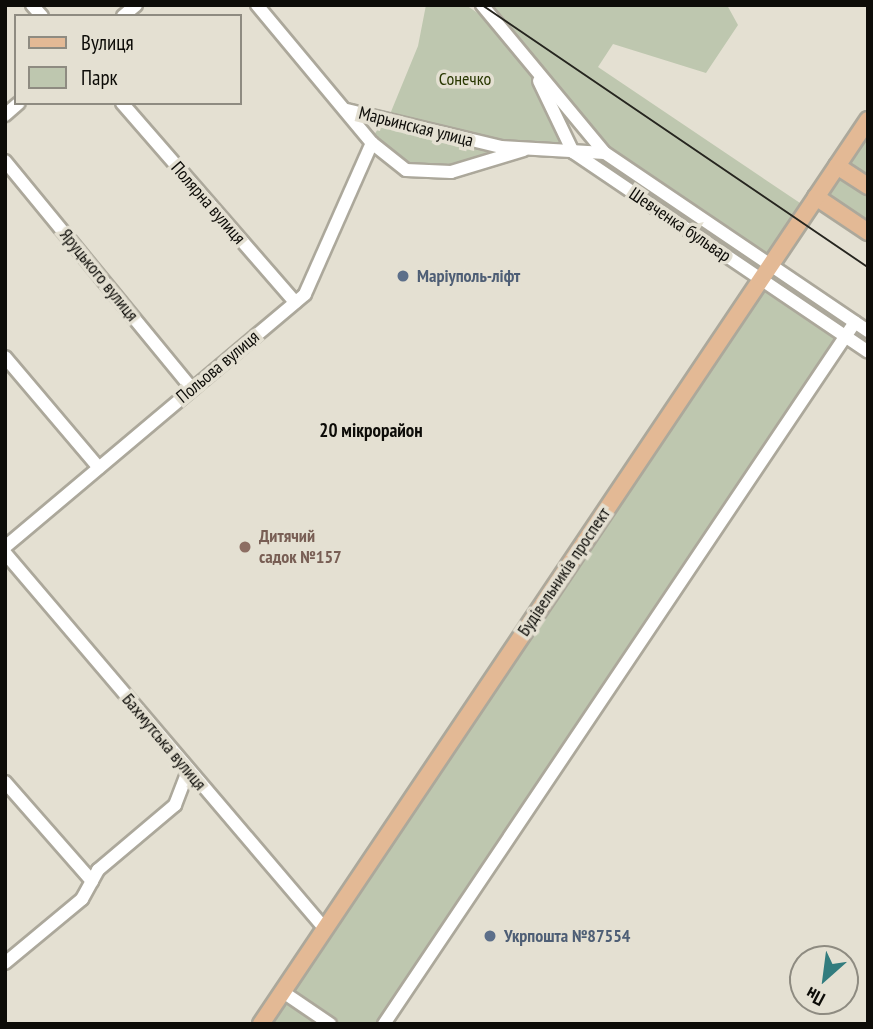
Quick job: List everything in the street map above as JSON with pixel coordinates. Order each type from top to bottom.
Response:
[{"type":"main road","name":"Будівельників проспект","points":[[261,1024],[868,120]]},
{"type":"main road","points":[[837,166],[868,186]]},
{"type":"main road","points":[[816,197],[868,232]]},
{"type":"street","points":[[257,5],[347,110]]},
{"type":"street","name":"Шевченка бульвар","points":[[482,5],[605,153],[868,352]]},
{"type":"street","name":"Шевченка бульвар","points":[[532,65],[573,152],[765,273],[868,331]]},
{"type":"street","name":"Полярна вулиця","points":[[124,105],[295,302]]},
{"type":"street","name":"Марьинская улица","points":[[347,110],[372,143],[406,170],[433,174],[524,150]]},
{"type":"street","name":"Марьинская улица","points":[[347,110],[524,150],[605,153]]},
{"type":"street","name":"Польова вулиця","points":[[5,547],[305,293],[372,143]]},
{"type":"street","name":"Яруцького вулиця","points":[[5,160],[192,389]]},
{"type":"street","points":[[384,1024],[855,322]]},
{"type":"street","points":[[5,357],[99,468]]},
{"type":"street","name":"Бахмутська вулиця","points":[[5,553],[325,929]]},
{"type":"street","points":[[5,963],[82,899],[98,870],[175,805],[188,771]]},
{"type":"street","points":[[5,782],[92,881]]},
{"type":"street","points":[[283,992],[330,1024]]},
{"type":"green space","name":"Сонечко","points":[[426,5],[466,5],[492,23],[529,67],[567,148],[523,146],[388,119],[418,46]]},
{"type":"green space","points":[[488,5],[727,5],[738,25],[706,73],[613,44],[598,67],[803,205],[768,258],[609,149]]},
{"type":"green space","points":[[379,127],[500,152],[450,167],[407,165],[373,137]]},
{"type":"green space","points":[[868,130],[868,180],[845,164]]},
{"type":"green space","points":[[606,158],[742,251],[736,259],[600,166]]},
{"type":"green space","points":[[839,173],[868,192],[868,225],[824,196]]},
{"type":"green space","points":[[793,286],[850,323],[844,332],[788,294]]},
{"type":"green space","points":[[762,288],[838,339],[379,1024],[340,1024],[290,990]]},
{"type":"green space","points":[[283,1000],[318,1024],[268,1024]]},
{"type":"tram line","points":[[482,5],[868,267]]},
{"type":"place","name":"Маріуполь-ліфт","points":[[403,276]]},
{"type":"place","name":"Дитячий садок №157","points":[[245,547]]},
{"type":"place","name":"Укрпошта №87554","points":[[490,936]]},
{"type":"district","name":"20 мікрорайон","points":[[371,431]]}]
